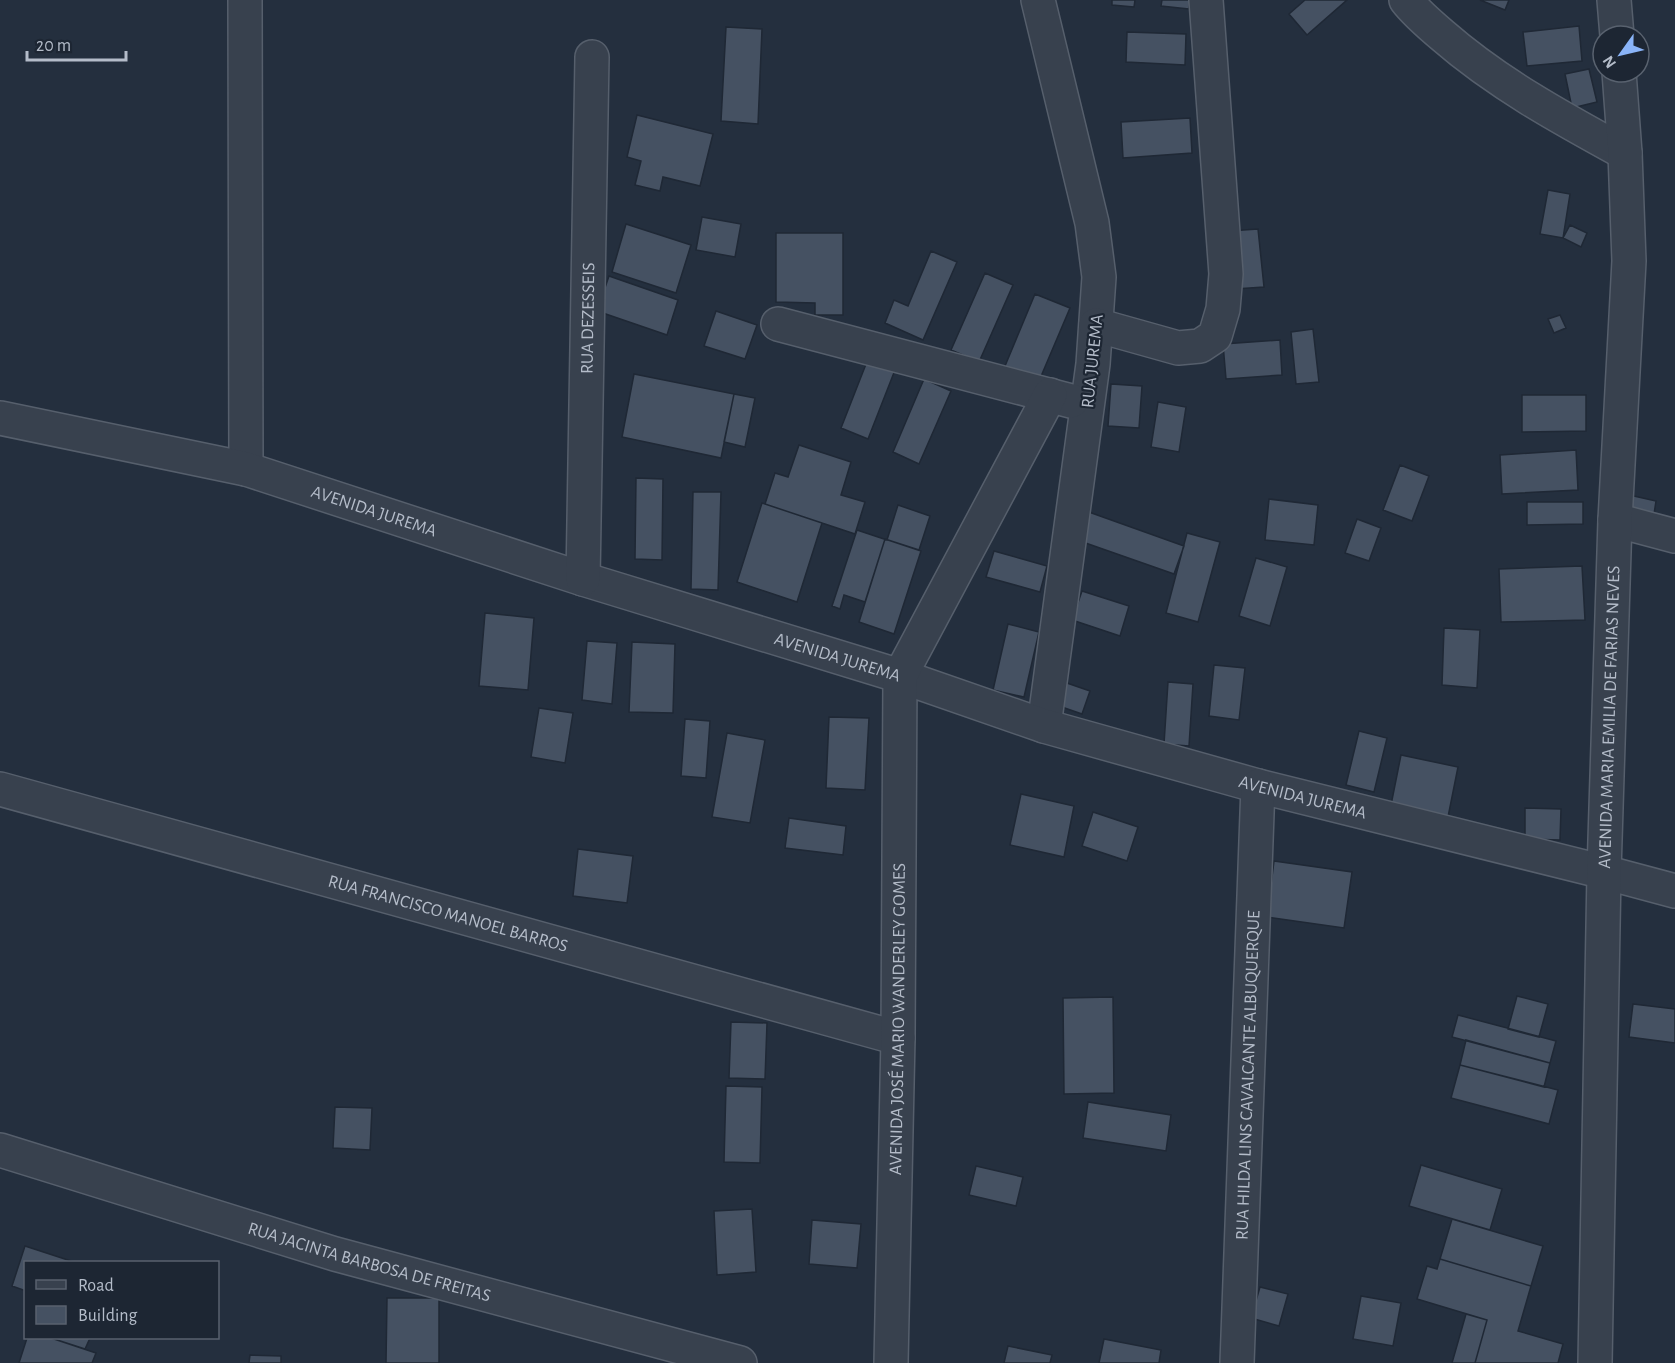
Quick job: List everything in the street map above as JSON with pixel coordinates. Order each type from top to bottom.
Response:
[{"type":"street","points":[[245,0],[246,469]]},
{"type":"street","name":"RUA JUREMA","points":[[1038,0],[1092,223],[1098,277],[1088,405],[1044,726]]},
{"type":"street","points":[[1096,325],[1178,348],[1200,346],[1215,336],[1223,309],[1226,274],[1206,0]]},
{"type":"street","points":[[1406,0],[1414,10],[1469,58],[1549,111],[1624,153]]},
{"type":"street","points":[[1614,0],[1616,24]]},
{"type":"street","name":"RUA DEZESSEIS","points":[[583,579],[592,57]]},
{"type":"street","name":"AVENIDA MARIA EMILIA DE FARIAS NEVES","points":[[1594,1363],[1604,872],[1615,520],[1629,261],[1620,84]]},
{"type":"street","points":[[778,324],[1088,405]]},
{"type":"street","points":[[900,676],[1050,395]]},
{"type":"street","name":"AVENIDA JUREMA","points":[[0,418],[246,469],[583,579],[900,676],[1044,726],[1258,786],[1675,891]]},
{"type":"street","points":[[1615,520],[1675,536]]},
{"type":"street","name":"AVENIDA JOSÉ MARIO WANDERLEY GOMES","points":[[891,1363],[898,1038],[900,676]]},
{"type":"street","name":"RUA HILDA LINS CAVALCANTE ALBUQUERQUE","points":[[1238,1363],[1258,786]]},
{"type":"street","name":"RUA FRANCISCO MANOEL BARROS","points":[[0,789],[898,1038]]},
{"type":"street","name":"RUA JACINTA BARBOSA DE FREITAS","points":[[0,1150],[335,1254],[740,1363]]},
{"type":"building","points":[[1112,0],[1135,0],[1134,7],[1112,5]]},
{"type":"building","points":[[1162,0],[1190,0],[1189,9],[1161,6]]},
{"type":"building","points":[[1305,0],[1347,0],[1307,35],[1289,14]]},
{"type":"building","points":[[1480,0],[1509,0],[1505,10]]},
{"type":"building","points":[[1579,26],[1582,61],[1527,66],[1523,32]]},
{"type":"building","points":[[726,27],[762,29],[758,124],[721,121]]},
{"type":"building","points":[[1127,32],[1186,34],[1185,65],[1126,62]]},
{"type":"building","points":[[1589,69],[1597,102],[1572,108],[1565,74]]},
{"type":"building","points":[[637,115],[713,134],[700,186],[663,177],[660,191],[635,185],[641,161],[627,157]]},
{"type":"building","points":[[1190,118],[1192,153],[1123,158],[1121,122]]},
{"type":"building","points":[[1548,190],[1570,194],[1563,238],[1540,234]]},
{"type":"building","points":[[702,217],[741,224],[735,257],[696,250]]},
{"type":"building","points":[[626,224],[691,245],[676,293],[612,272]]},
{"type":"building","points":[[1570,225],[1587,233],[1581,247],[1563,238]]},
{"type":"building","points":[[1258,229],[1264,287],[1235,289],[1229,231]]},
{"type":"building","points":[[776,233],[843,233],[843,315],[815,315],[815,303],[776,302]]},
{"type":"building","points":[[931,251],[957,262],[923,340],[885,323],[894,300],[908,306]]},
{"type":"building","points":[[985,273],[1013,285],[979,362],[951,350]]},
{"type":"building","points":[[609,276],[678,300],[667,335],[597,311]]},
{"type":"building","points":[[1035,294],[1070,308],[1039,381],[1005,366]]},
{"type":"building","points":[[716,311],[757,325],[745,359],[704,346]]},
{"type":"building","points":[[1560,315],[1566,328],[1554,333],[1548,319]]},
{"type":"building","points":[[1313,329],[1319,382],[1296,384],[1291,332]]},
{"type":"building","points":[[1280,340],[1282,375],[1226,379],[1223,344]]},
{"type":"building","points":[[868,359],[895,370],[868,439],[841,428]]},
{"type":"building","points":[[634,374],[734,394],[721,458],[622,437]]},
{"type":"building","points":[[924,379],[951,391],[919,464],[893,452]]},
{"type":"building","points":[[1111,384],[1142,386],[1139,428],[1108,426]]},
{"type":"building","points":[[734,394],[755,398],[745,447],[724,442]]},
{"type":"building","points":[[1522,395],[1586,395],[1586,431],[1522,432]]},
{"type":"building","points":[[1158,402],[1186,407],[1179,452],[1151,447]]},
{"type":"building","points":[[799,445],[851,462],[841,495],[865,502],[855,534],[765,504],[775,473],[788,477]]},
{"type":"building","points":[[1576,450],[1578,490],[1502,494],[1500,455]]},
{"type":"building","points":[[1400,465],[1429,476],[1412,521],[1383,510]]},
{"type":"building","points":[[636,478],[663,479],[662,560],[635,559]]},
{"type":"building","points":[[693,492],[721,492],[718,590],[691,589]]},
{"type":"building","points":[[1625,494],[1656,501],[1654,514],[1622,507]]},
{"type":"building","points":[[1269,499],[1318,505],[1314,545],[1265,540]]},
{"type":"building","points":[[1527,502],[1583,502],[1583,524],[1527,525]]},
{"type":"building","points":[[762,503],[822,523],[797,602],[737,582]]},
{"type":"building","points":[[898,505],[930,516],[919,550],[887,540]]},
{"type":"building","points":[[1086,511],[1184,546],[1174,574],[1077,540]]},
{"type":"building","points":[[1357,519],[1381,528],[1369,561],[1345,553]]},
{"type":"building","points":[[857,530],[885,539],[865,602],[844,595],[840,609],[832,606]]},
{"type":"building","points":[[1187,533],[1220,542],[1198,622],[1166,613]]},
{"type":"building","points":[[885,539],[921,551],[894,634],[859,622]]},
{"type":"building","points":[[994,551],[1047,566],[1040,592],[986,577]]},
{"type":"building","points":[[1256,558],[1287,567],[1270,626],[1239,616]]},
{"type":"building","points":[[1582,566],[1585,620],[1501,622],[1499,569]]},
{"type":"building","points":[[1082,591],[1129,606],[1120,636],[1072,620]]},
{"type":"building","points":[[485,613],[534,618],[528,690],[479,686]]},
{"type":"building","points":[[1008,624],[1039,632],[1024,697],[993,690]]},
{"type":"building","points":[[1444,628],[1480,630],[1477,688],[1442,685]]},
{"type":"building","points":[[587,641],[617,643],[612,704],[582,700]]},
{"type":"building","points":[[632,642],[675,644],[673,713],[629,712]]},
{"type":"building","points":[[1214,665],[1245,668],[1239,720],[1209,716]]},
{"type":"building","points":[[1064,682],[1090,691],[1082,714],[1056,705]]},
{"type":"building","points":[[1168,682],[1193,684],[1189,746],[1164,744]]},
{"type":"building","points":[[539,708],[573,713],[565,763],[531,757]]},
{"type":"building","points":[[829,717],[869,718],[865,790],[826,788]]},
{"type":"building","points":[[685,719],[710,721],[706,778],[681,776]]},
{"type":"building","points":[[1359,731],[1387,738],[1374,792],[1346,785]]},
{"type":"building","points":[[727,733],[765,740],[750,823],[712,817]]},
{"type":"building","points":[[1401,755],[1458,767],[1448,817],[1391,805]]},
{"type":"building","points":[[1021,794],[1074,806],[1064,857],[1010,845]]},
{"type":"building","points":[[1525,808],[1561,809],[1560,840],[1525,839]]},
{"type":"building","points":[[1093,812],[1138,827],[1127,861],[1082,846]]},
{"type":"building","points":[[789,818],[846,826],[843,855],[785,848]]},
{"type":"building","points":[[578,849],[633,856],[627,903],[573,896]]},
{"type":"building","points":[[1274,861],[1352,872],[1344,928],[1267,917]]},
{"type":"building","points":[[1517,996],[1548,1004],[1539,1037],[1508,1029]]},
{"type":"building","points":[[1113,997],[1114,1093],[1064,1094],[1063,998]]},
{"type":"building","points":[[1633,1004],[1675,1009],[1675,1043],[1629,1037]]},
{"type":"building","points":[[1458,1015],[1556,1041],[1550,1063],[1452,1037]]},
{"type":"building","points":[[731,1022],[767,1023],[765,1079],[729,1078]]},
{"type":"building","points":[[1466,1040],[1550,1063],[1544,1087],[1460,1065]]},
{"type":"building","points":[[1460,1065],[1558,1090],[1549,1124],[1451,1098]]},
{"type":"building","points":[[726,1086],[762,1087],[760,1163],[724,1162]]},
{"type":"building","points":[[1088,1102],[1171,1115],[1166,1151],[1083,1138]]},
{"type":"building","points":[[335,1107],[372,1108],[370,1150],[333,1148]]},
{"type":"building","points":[[1421,1165],[1502,1189],[1490,1230],[1409,1206]]},
{"type":"building","points":[[976,1166],[1023,1177],[1016,1206],[969,1195]]},
{"type":"building","points":[[752,1209],[756,1272],[717,1275],[714,1211]]},
{"type":"building","points":[[1452,1219],[1543,1246],[1531,1286],[1440,1259]]},
{"type":"building","points":[[812,1220],[861,1224],[857,1268],[809,1264]]},
{"type":"building","points":[[25,1246],[71,1261],[24,1261],[24,1290],[12,1286]]},
{"type":"building","points":[[1440,1259],[1531,1286],[1518,1331],[1563,1344],[1558,1363],[1475,1363],[1487,1320],[1417,1299],[1427,1266],[1437,1269]]},
{"type":"building","points":[[1260,1287],[1288,1294],[1279,1326],[1251,1318]]},
{"type":"building","points":[[1361,1296],[1401,1303],[1393,1346],[1353,1339]]},
{"type":"building","points":[[387,1298],[439,1298],[439,1363],[386,1363]]},
{"type":"building","points":[[1466,1314],[1487,1320],[1475,1363],[1452,1363]]},
{"type":"building","points":[[27,1339],[54,1339],[96,1353],[92,1363],[19,1363]]},
{"type":"building","points":[[54,1339],[90,1339],[85,1349]]},
{"type":"building","points":[[1104,1339],[1161,1350],[1159,1363],[1099,1363]]},
{"type":"building","points":[[1008,1346],[1052,1355],[1050,1363],[1004,1363]]},
{"type":"building","points":[[250,1355],[281,1356],[281,1363],[249,1363]]}]
